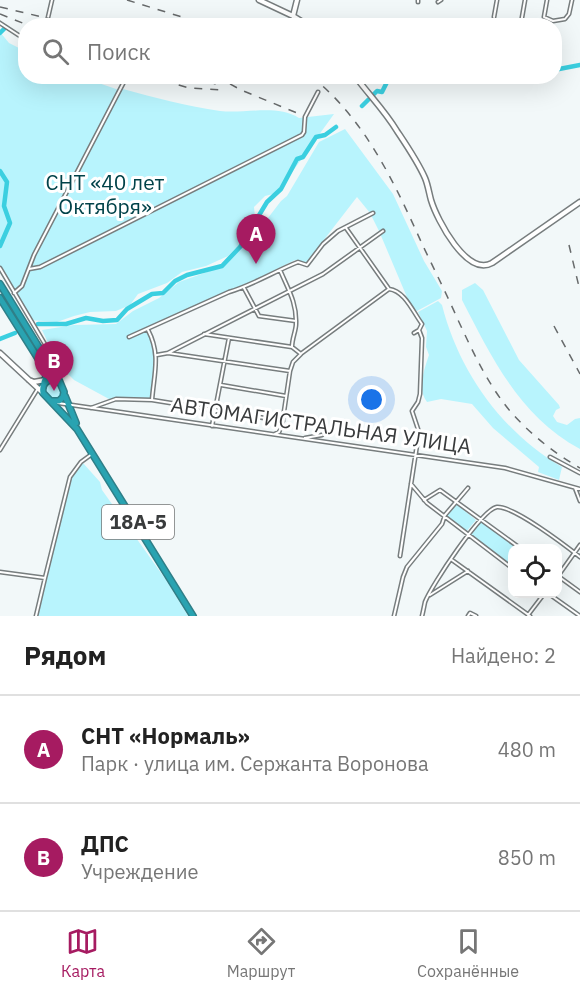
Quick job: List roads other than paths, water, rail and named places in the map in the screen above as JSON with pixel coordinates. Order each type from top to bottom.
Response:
[{"type":"highway","name":"18А-5","points":[[0,284],[59,380],[67,406],[78,427],[195,616]]},
{"type":"highway","points":[[0,298],[41,362],[46,381],[43,393]]},
{"type":"highway","points":[[46,381],[59,380]]},
{"type":"highway","name":"18А-5","points":[[43,393],[77,429],[94,453]]},
{"type":"highway","points":[[53,401],[62,399],[64,394]]},
{"type":"main road","points":[[259,0],[296,18]]},
{"type":"main road","points":[[293,16],[297,0]]},
{"type":"main road","points":[[361,84],[396,128],[426,179],[431,202],[451,239],[459,250],[476,265],[487,266],[492,263],[580,201]]},
{"type":"main road","points":[[0,353],[37,390],[43,393]]},
{"type":"main road","points":[[26,378],[34,382],[46,381]]},
{"type":"street","points":[[48,18],[52,0]]},
{"type":"street","points":[[494,17],[497,0]]},
{"type":"street","points":[[522,18],[525,0]]},
{"type":"street","points":[[546,18],[544,17],[547,0]]},
{"type":"street","points":[[562,20],[569,14],[572,0]]},
{"type":"street","points":[[0,23],[18,35]]},
{"type":"street","points":[[14,293],[22,286],[34,255],[123,84]]},
{"type":"street","points":[[29,269],[40,267],[302,135],[305,117],[318,92]]},
{"type":"street","points":[[129,337],[220,296],[244,288],[279,269],[298,262],[307,265],[323,244],[373,213]]},
{"type":"street","points":[[346,228],[389,289],[398,291],[422,324],[414,333]]},
{"type":"street","points":[[157,355],[168,352],[323,274],[383,231]]},
{"type":"street","points":[[0,268],[53,359],[50,364]]},
{"type":"street","points":[[279,269],[296,303],[296,327],[292,334],[292,347]]},
{"type":"street","points":[[244,288],[259,316],[296,321]]},
{"type":"street","points":[[272,435],[281,429],[292,362],[389,289]]},
{"type":"street","points":[[148,330],[157,355],[152,400]]},
{"type":"street","points":[[400,556],[419,432],[412,411],[420,394],[422,338],[419,330]]},
{"type":"street","points":[[204,334],[292,347],[301,354]]},
{"type":"street","points":[[212,426],[229,338]]},
{"type":"street","points":[[168,352],[290,371]]},
{"type":"street","points":[[0,450],[37,390],[46,381]]},
{"type":"street","points":[[220,385],[286,396]]},
{"type":"street","points":[[88,409],[116,399],[152,400],[282,421]]},
{"type":"street","name":"АВТОМАГИСТРАЛЬНАЯ УЛИЦА","points":[[53,401],[67,406],[505,468],[580,489]]},
{"type":"street","points":[[302,439],[322,435]]},
{"type":"street","points":[[36,616],[70,477],[81,462],[94,453]]},
{"type":"street","points":[[550,457],[580,473]]},
{"type":"street","points":[[411,484],[424,500],[445,518],[508,564]]},
{"type":"street","points":[[394,616],[407,567],[468,488]]},
{"type":"street","points":[[575,488],[580,501]]},
{"type":"street","points":[[424,500],[440,490],[513,544]]},
{"type":"street","points":[[422,616],[428,597],[451,559],[480,519],[493,508],[499,507],[529,521],[580,557]]},
{"type":"street","points":[[562,570],[580,545]]},
{"type":"street","points":[[451,559],[528,616],[541,598]]},
{"type":"street","points":[[428,597],[468,571]]},
{"type":"street","points":[[0,572],[45,578]]},
{"type":"street","points":[[562,579],[580,592]]},
{"type":"street","points":[[555,598],[580,616]]},
{"type":"street","points":[[468,616],[470,613],[477,616]]},
{"type":"waterway","points":[[0,33],[4,29]]},
{"type":"waterway","points":[[562,68],[580,65]]},
{"type":"waterway","points":[[374,94],[377,91],[382,92],[386,84]]},
{"type":"waterway","points":[[362,106],[368,100]]},
{"type":"waterway","points":[[38,324],[66,324],[86,318],[103,321],[117,320],[127,309],[152,294],[163,293],[175,281],[187,275],[222,266],[240,247],[267,202],[281,189],[297,159],[303,157],[316,137],[325,135],[336,127]]},
{"type":"waterway","points":[[0,171],[7,182],[4,206],[10,223],[0,246]]},
{"type":"waterway","points":[[0,339],[15,333]]},
{"type":"railway","points":[[127,0],[185,18]]},
{"type":"railway","points":[[0,7],[46,18]]},
{"type":"railway","points":[[0,14],[18,21]]},
{"type":"railway","points":[[175,84],[189,88],[223,90]]},
{"type":"railway","points":[[215,84],[221,86]]},
{"type":"railway","points":[[230,84],[297,113]]},
{"type":"railway","points":[[320,84],[348,112],[377,154],[401,199],[475,355],[494,389],[510,411],[534,435],[580,468]]},
{"type":"railway","points":[[569,245],[580,291]]},
{"type":"railway","points":[[554,326],[580,374]]},
{"type":"place","name":"СНТ «Нормаль»","points":[[256,264]]},
{"type":"place","name":"ДПС","points":[[54,391]]},
{"type":"park label","name":"СНТ «40 лет Октября»","points":[[105,195]]}]
